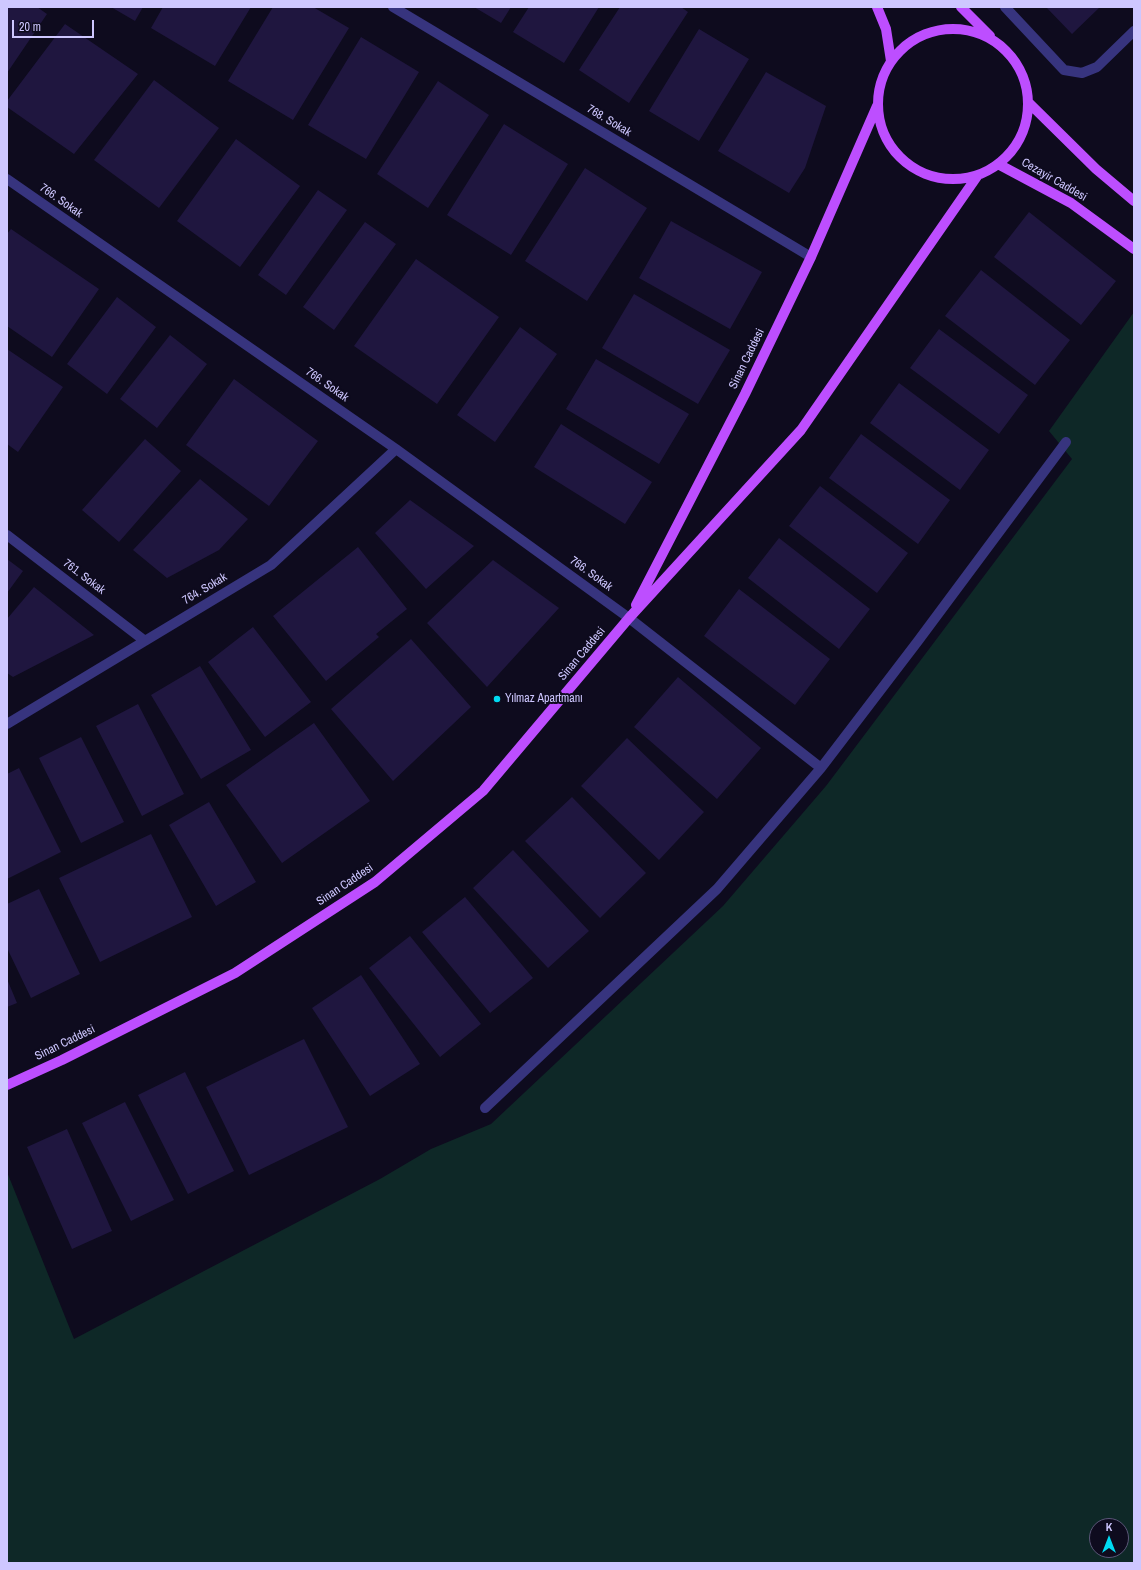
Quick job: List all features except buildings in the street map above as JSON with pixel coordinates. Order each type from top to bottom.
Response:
[{"type":"main road","points":[[877,7],[886,29],[891,61]]},
{"type":"main road","points":[[961,7],[996,42],[1013,59],[1024,79],[1028,102],[1025,126],[1014,147],[998,164],[978,175],[954,179],[931,176],[910,166],[893,149],[882,129],[877,106],[880,82],[891,61],[907,44],[928,33],[951,29],[974,32],[996,42]]},
{"type":"main road","points":[[1028,102],[1096,169],[1134,201]]},
{"type":"main road","name":"Sinan Caddesi","points":[[629,618],[745,394],[811,257],[877,106]]},
{"type":"main road","name":"Cezayir Caddesi","points":[[998,164],[1071,203],[1134,249]]},
{"type":"main road","name":"Sinan Caddesi","points":[[7,1085],[62,1060],[235,973],[375,882],[483,791],[629,618],[801,430],[978,175]]},
{"type":"street","name":"768. Sokak","points":[[393,7],[811,257]]},
{"type":"street","points":[[1005,7],[1064,70],[1082,73],[1097,67],[1134,31]]},
{"type":"street","name":"766. Sokak","points":[[7,179],[396,449],[629,618],[821,768]]},
{"type":"street","points":[[485,1108],[717,889],[821,768],[1066,442]]},
{"type":"street","name":"764. Sokak","points":[[7,724],[271,565],[396,449]]},
{"type":"street","name":"761. Sokak","points":[[7,535],[145,641]]},
{"type":"green space","points":[[1134,312],[1134,1563],[7,1563],[7,1172],[74,1339],[380,1179],[431,1149],[491,1124],[723,906],[826,786],[1072,459],[1049,431]]},
{"type":"place","name":"Yılmaz Apartmanı","points":[[497,699]]}]
